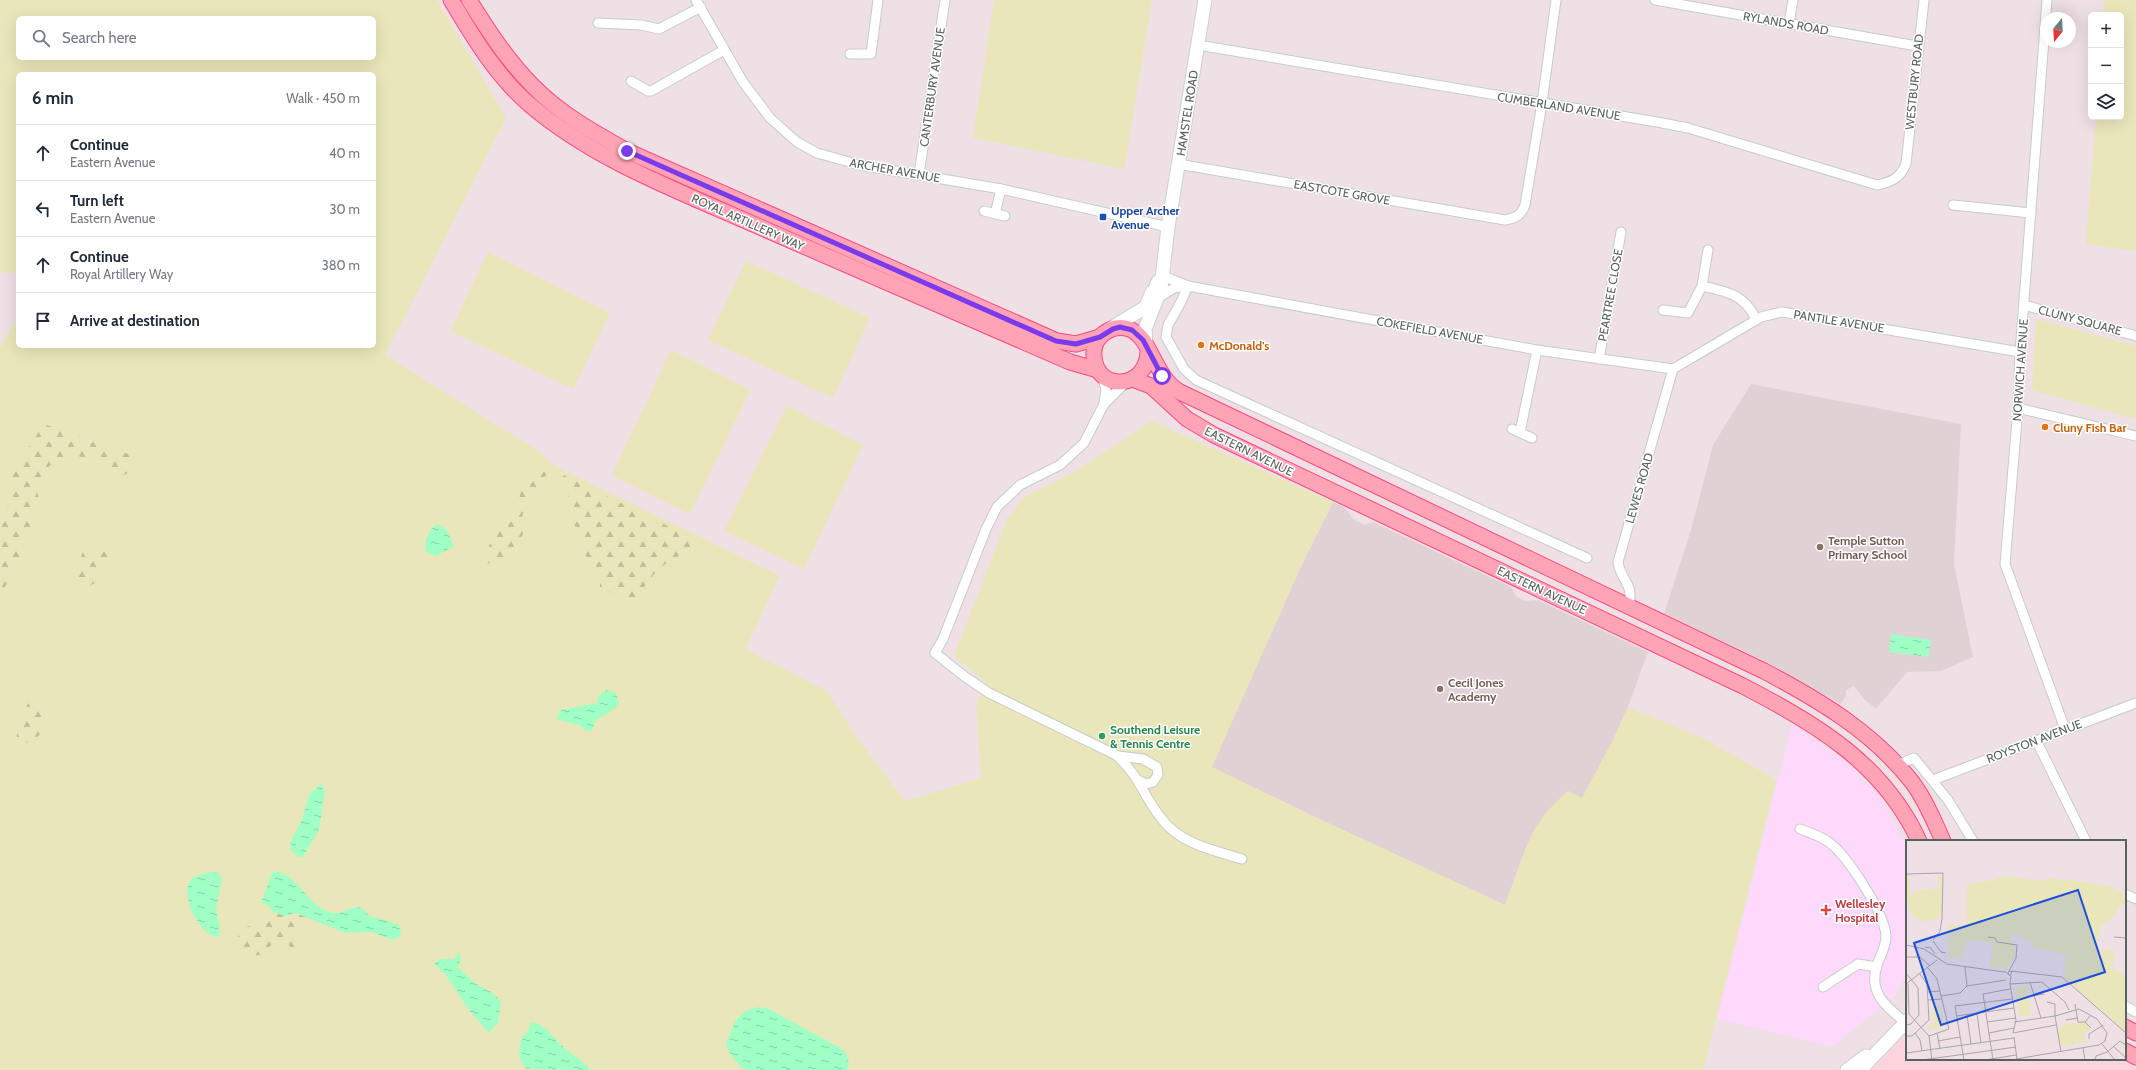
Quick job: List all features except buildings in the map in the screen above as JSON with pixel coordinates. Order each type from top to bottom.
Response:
[{"type":"main road","name":"ROYAL ARTILLERY WAY","points":[[451,0],[472,34],[498,71],[528,104],[562,130],[599,154],[656,181],[906,291],[1070,362],[1100,372]]},
{"type":"main road","name":"ROYAL ARTILLERY WAY","points":[[469,0],[501,48],[533,86],[574,120],[627,151],[1056,341],[1076,344],[1104,334]]},
{"type":"main road","name":"EASTERN AVENUE","points":[[1104,334],[1120,327],[1132,330],[1140,335],[1162,376],[1169,384],[1180,392],[1629,606],[1764,671],[1804,692],[1836,712],[1869,738],[1897,765],[1919,794],[1943,840]]},
{"type":"main road","points":[[1100,372],[1094,361],[1094,352],[1104,334]]},
{"type":"main road","points":[[1130,380],[1144,368],[1148,360],[1147,348]]},
{"type":"main road","name":"EASTERN AVENUE","points":[[1100,372],[1110,380],[1130,380],[1151,386],[1187,419],[1214,435],[1743,686],[1803,718],[1848,750],[1866,766],[1887,789],[1903,811],[1918,840]]},
{"type":"main road","points":[[2126,1028],[2136,1033]]},
{"type":"main road","points":[[2126,1051],[2136,1056]]},
{"type":"street","points":[[850,54],[871,54],[878,0]]},
{"type":"street","name":"CANTERBURY AVENUE","points":[[919,174],[945,0]]},
{"type":"street","name":"HAMSTEL ROAD","points":[[1147,348],[1145,329],[1163,276],[1168,226],[1205,0]]},
{"type":"street","points":[[1542,103],[1556,0]]},
{"type":"street","name":"RYLANDS ROAD","points":[[1660,0],[1917,46]]},
{"type":"street","points":[[1789,23],[1793,0]]},
{"type":"street","name":"WESTBURY ROAD","points":[[1906,164],[1917,46],[1924,0]]},
{"type":"street","name":"NORWICH AVENUE","points":[[2047,0],[2020,352],[2018,408],[2005,564],[2065,729]]},
{"type":"street","points":[[598,23],[641,25],[659,29],[698,3]]},
{"type":"street","name":"ARCHER AVENUE","points":[[698,3],[724,50],[747,87],[770,118],[797,142],[817,153],[836,160],[1001,189],[1168,226]]},
{"type":"street","name":"CUMBERLAND AVENUE","points":[[1198,45],[1688,128],[1870,184],[1877,185],[1893,181],[1902,172],[1906,164]]},
{"type":"street","points":[[631,81],[648,91],[654,90],[724,50]]},
{"type":"street","name":"EASTCOTE GROVE","points":[[1178,164],[1505,220],[1518,216],[1525,206],[1542,103]]},
{"type":"street","points":[[995,214],[1001,189]]},
{"type":"street","points":[[1953,205],[2031,214]]},
{"type":"street","points":[[984,211],[1005,216]]},
{"type":"street","name":"HAMSTEL ROAD","points":[[1104,334],[1146,307],[1155,296],[1157,260],[1168,226]]},
{"type":"street","name":"PEARTREE CLOSE","points":[[1599,359],[1621,232]]},
{"type":"street","points":[[1664,310],[1687,314],[1702,286],[1708,250]]},
{"type":"street","name":"COKEFIELD AVENUE","points":[[1163,276],[1188,286],[1537,350],[1673,369]]},
{"type":"street","points":[[1188,286],[1168,325],[1166,337],[1184,368],[1196,380],[1587,558]]},
{"type":"street","name":"COKEFIELD AVENUE","points":[[1155,296],[1174,288],[1188,286]]},
{"type":"street","points":[[1702,286],[1724,290],[1740,297],[1746,303],[1756,320]]},
{"type":"street","name":"CLUNY SQUARE","points":[[2024,305],[2136,336]]},
{"type":"street","name":"PANTILE AVENUE","points":[[1673,369],[1756,320],[1773,313],[1782,312],[2020,352]]},
{"type":"street","points":[[1532,438],[1516,430],[1537,350]]},
{"type":"street","name":"LEWES ROAD","points":[[1629,606],[1631,593],[1630,587],[1619,569],[1618,562],[1673,369]]},
{"type":"street","points":[[1100,372],[1106,389],[1104,404],[1092,429],[1077,451],[1060,465],[1020,485],[997,507],[986,529],[943,639],[935,653],[964,676],[989,693],[1116,755],[1143,759],[1157,767],[1158,775],[1153,782],[1146,784],[1138,780]]},
{"type":"street","points":[[1104,404],[1130,380]]},
{"type":"street","points":[[2018,408],[2136,436]]},
{"type":"street","name":"ROYSTON AVENUE","points":[[1933,780],[2136,703]]},
{"type":"street","points":[[2036,740],[2086,840]]},
{"type":"street","points":[[1116,755],[1138,780],[1160,817],[1174,832],[1202,846],[1242,859]]},
{"type":"street","points":[[1897,765],[1914,758],[1933,780],[1958,815],[1972,840]]},
{"type":"street","points":[[1800,829],[1830,843],[1852,866],[1882,920],[1885,930],[1885,946],[1876,967],[1874,978],[1877,992],[1886,1006],[1906,1022],[1860,1070]]},
{"type":"street","points":[[2126,894],[2136,899]]},
{"type":"street","points":[[1823,987],[1858,964],[1876,967]]},
{"type":"street","points":[[2126,1007],[2136,1012]]},
{"type":"street","points":[[1847,1070],[1896,1034]]},
{"type":"shaded area","name":"Temple Sutton Primary School","points":[[1751,384],[1961,424],[1954,564],[1973,657],[1941,671],[1907,672],[1876,709],[1865,700],[1854,686],[1846,690],[1846,696],[1841,704],[1765,661],[1664,614],[1691,530],[1713,445]]},
{"type":"shaded area","name":"Cecil Jones Academy","points":[[1333,502],[1344,507],[1354,520],[1364,525],[1373,522],[1511,587],[1516,596],[1525,601],[1538,600],[1648,652],[1628,707],[1614,738],[1582,799],[1568,791],[1537,826],[1524,853],[1505,905],[1211,767],[1303,562]]},
{"type":"shaded area","name":"Wellesley Hospital","points":[[1792,724],[1841,758],[1880,797],[1906,845],[1906,975],[1895,996],[1832,1047],[1717,1019]]},
{"type":"shaded area","points":[[1906,1034],[1906,1060],[2124,1060],[2136,1067],[2136,1070],[1870,1070]]},
{"type":"green space","points":[[0,0],[437,0],[506,118],[385,355],[537,450],[555,466],[780,576],[745,649],[827,691],[853,732],[905,801],[981,778],[976,705],[986,683],[954,656],[1006,522],[1024,497],[1080,469],[1152,421],[1333,502],[1303,562],[1212,767],[1315,817],[1505,905],[1527,845],[1540,821],[1551,807],[1568,791],[1582,798],[1614,738],[1628,707],[1707,740],[1776,780],[1703,1070],[0,1070],[0,347],[16,320],[16,348],[376,348],[376,72],[16,72],[16,273],[0,272]]},
{"type":"green space","points":[[994,0],[1152,0],[1124,169],[973,138]]},
{"type":"green space","points":[[2105,0],[2136,0],[2136,251],[2086,244],[2096,120],[2124,120],[2124,12],[2103,12]]},
{"type":"green space","points":[[488,252],[610,313],[573,389],[450,331]]},
{"type":"green space","points":[[746,261],[870,318],[833,398],[708,340]]},
{"type":"green space","points":[[2036,319],[2136,346],[2136,419],[2032,390]]},
{"type":"green space","points":[[671,350],[750,390],[690,514],[612,475]]},
{"type":"green space","points":[[787,406],[863,445],[804,569],[724,531]]},
{"type":"green space","points":[[44,424],[140,458],[129,461],[130,472],[118,477],[108,474],[99,464],[79,456],[62,458],[47,468],[36,485],[39,500],[29,534],[17,564],[5,587],[0,593],[0,522],[3,512],[8,506],[9,487],[7,480]]},
{"type":"green space","points":[[546,465],[553,470],[703,543],[697,549],[690,549],[659,568],[634,600],[600,589],[600,581],[591,573],[588,558],[584,554],[583,536],[575,526],[568,503],[569,484],[552,474],[545,476],[539,487],[532,491],[529,502],[523,506],[519,501],[521,487],[528,472]]},
{"type":"green space","points":[[519,502],[524,510],[522,517],[527,523],[522,536],[513,549],[507,554],[494,562],[487,564],[483,557],[507,513]]},
{"type":"green space","points":[[88,548],[104,549],[108,553],[109,562],[97,582],[88,587],[81,583],[75,575],[76,573],[81,574],[81,557],[84,551]]},
{"type":"green space","points":[[29,702],[37,705],[44,713],[41,718],[42,725],[38,730],[40,734],[33,742],[19,743],[16,739],[17,734],[20,733],[23,712]]},
{"type":"green space","points":[[269,910],[291,910],[307,917],[307,921],[299,931],[298,943],[293,952],[286,940],[273,943],[262,955],[250,954],[240,944],[238,937],[242,929],[252,926],[258,932],[263,932],[259,926]]},
{"type":"water","points":[[437,524],[446,529],[454,546],[436,556],[426,552],[425,544],[429,532]]},
{"type":"water","points":[[1891,634],[1931,640],[1928,657],[1889,652]]},
{"type":"water","points":[[606,690],[616,693],[619,703],[614,709],[595,722],[592,731],[586,731],[579,725],[556,719],[561,710],[597,703],[599,696]]},
{"type":"water","points":[[321,784],[325,791],[319,830],[303,857],[299,857],[291,851],[290,845],[301,822],[310,793]]},
{"type":"water","points":[[275,871],[283,873],[290,878],[313,902],[326,911],[339,913],[360,908],[369,916],[398,924],[401,931],[400,936],[393,940],[371,932],[345,933],[296,913],[285,916],[275,913],[266,904],[261,903],[272,873]]},
{"type":"water","points":[[209,872],[218,873],[222,879],[216,909],[220,929],[218,937],[209,934],[197,921],[187,896],[191,879]]},
{"type":"water","points":[[459,952],[461,959],[458,967],[475,983],[493,993],[501,1002],[498,1023],[489,1033],[469,1010],[445,974],[434,964],[441,959],[454,959]]},
{"type":"water","points":[[759,1007],[769,1009],[844,1050],[849,1063],[847,1070],[747,1070],[740,1066],[726,1046],[730,1032],[736,1020],[740,1016],[751,1009]]},
{"type":"water","points":[[531,1022],[537,1023],[546,1029],[590,1070],[527,1069],[521,1061],[519,1052],[523,1035],[527,1033]]},
{"type":"place","name":"Upper Archer Avenue","points":[[1103,217]]},
{"type":"place","name":"McDonald's","points":[[1201,345]]},
{"type":"place","name":"Cluny Fish Bar","points":[[2045,427]]},
{"type":"place","name":"Temple Sutton Primary School","points":[[1820,547]]},
{"type":"place","name":"Cecil Jones Academy","points":[[1440,689]]},
{"type":"place","name":"Southend Leisure & Tennis Centre","points":[[1102,736]]},
{"type":"place","name":"Wellesley Hospital","points":[[1826,910]]},
{"type":"route","points":[[627,151],[1056,341],[1076,344],[1100,337],[1108,331],[1120,327],[1132,330],[1140,335],[1162,376]]}]
